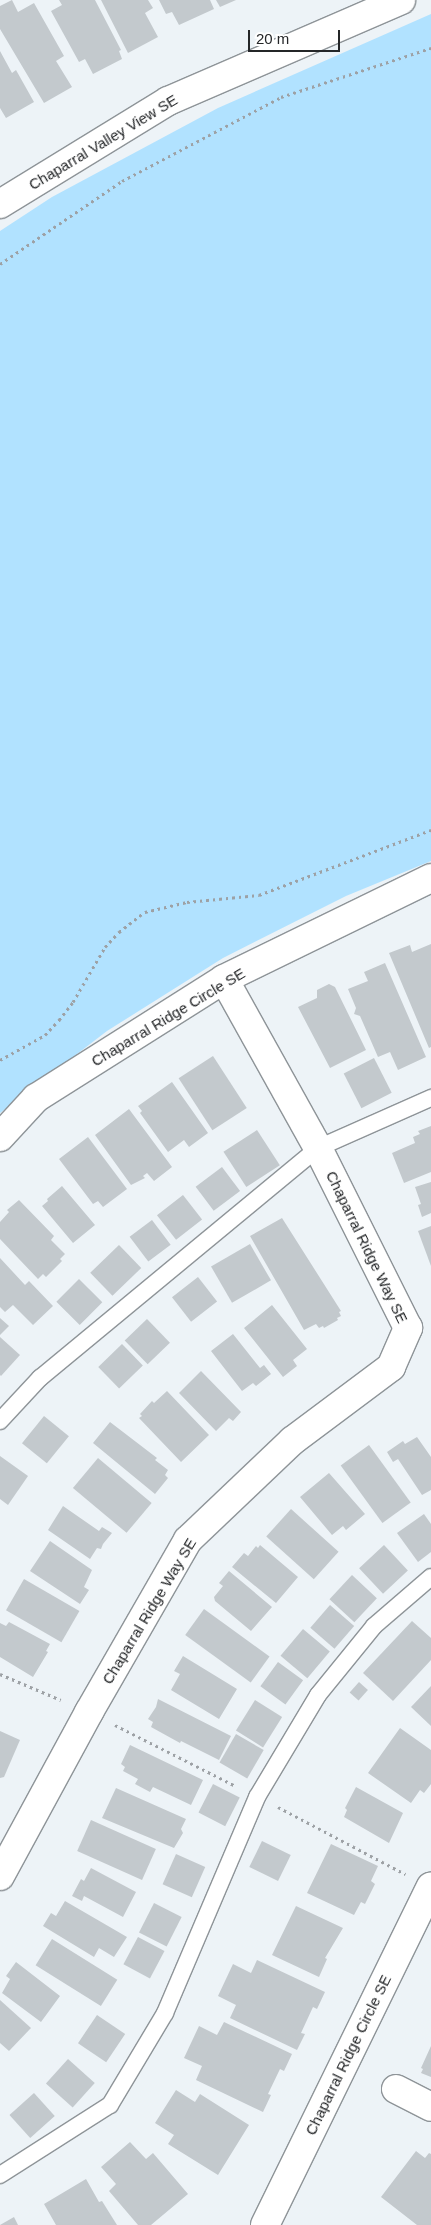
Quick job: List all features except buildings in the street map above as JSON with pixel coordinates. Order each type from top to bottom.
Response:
[{"type":"street","name":"Chaparral Valley View SE","points":[[0,204],[168,100],[401,0]]},
{"type":"street","name":"Chaparral Ridge Circle SE","points":[[0,1137],[36,1098],[224,979],[431,878]]},
{"type":"street","name":"Chaparral Ridge Way SE","points":[[0,1876],[89,1712],[188,1540],[292,1441],[391,1367],[408,1328],[318,1148],[224,979]]},
{"type":"street","name":"Chaparral Ridge Circle SE","points":[[265,2225],[431,1886]]},
{"type":"street","points":[[396,2089],[431,2107]]},
{"type":"lane","points":[[0,1421],[40,1378],[318,1148],[431,1098]]},
{"type":"lane","points":[[0,2175],[110,2106],[165,2013],[257,1797],[318,1695],[374,1626],[431,1577]]},
{"type":"path","points":[[0,264],[122,181],[281,97],[431,48]]},
{"type":"path","points":[[0,1060],[27,1047],[45,1035],[73,1002],[104,947],[119,932],[145,912],[187,902],[259,895],[431,830]]},
{"type":"path","points":[[0,1674],[89,1712],[431,1886]]},
{"type":"shaded area","points":[[431,14],[431,861],[346,896],[223,958],[107,1031],[0,1113],[0,231],[52,197],[218,108]]}]
